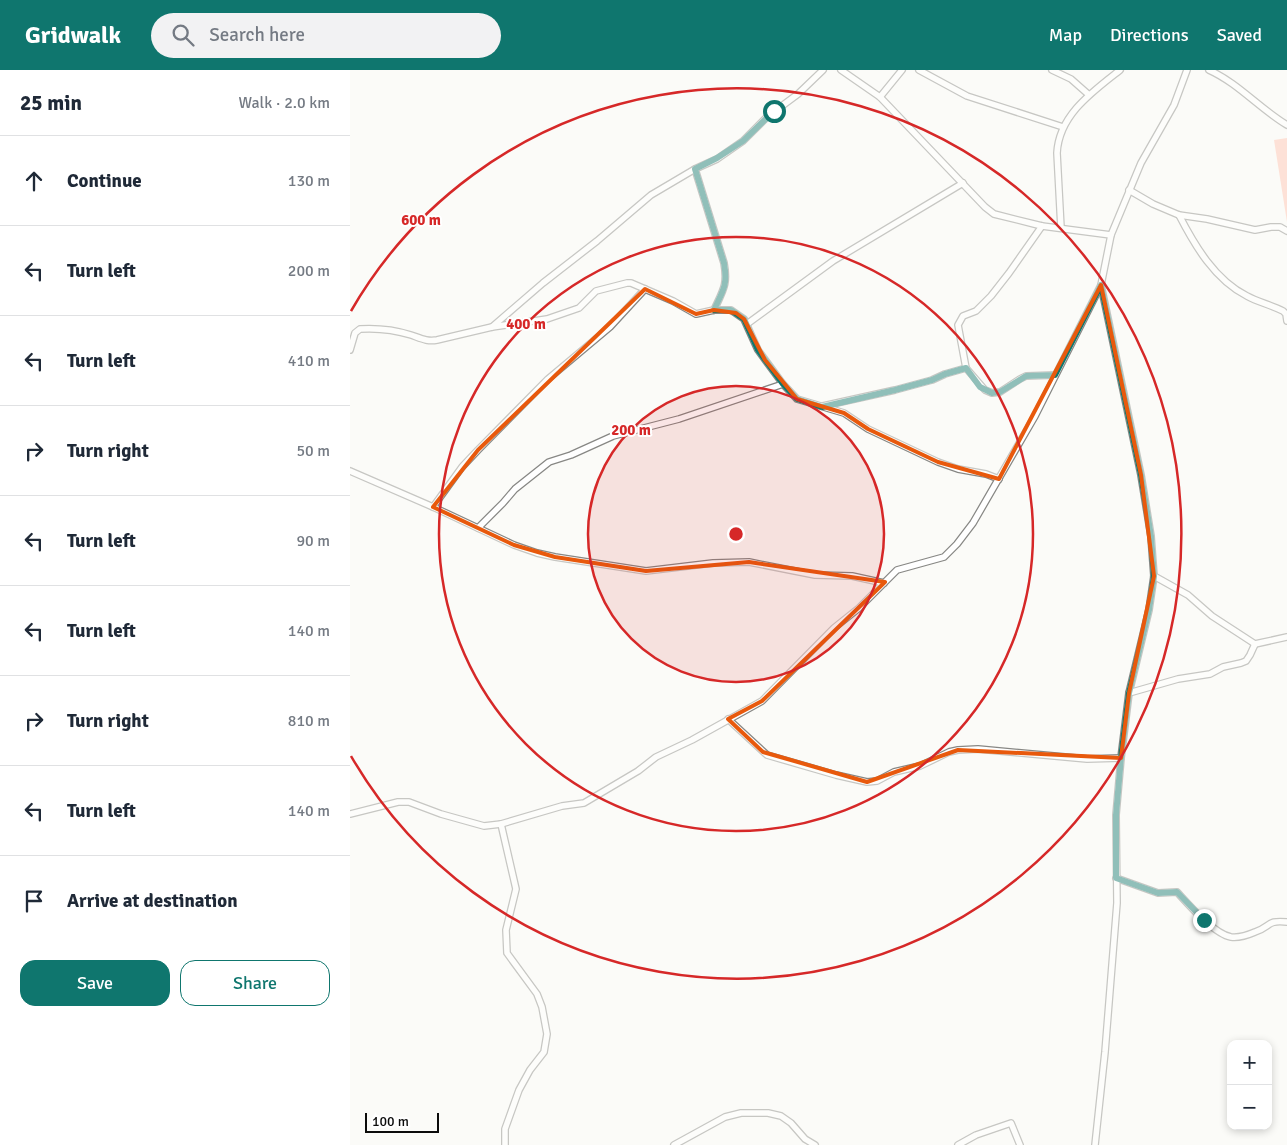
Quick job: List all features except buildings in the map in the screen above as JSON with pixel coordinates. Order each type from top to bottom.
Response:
[{"type":"street","points":[[492,327],[651,195],[743,141],[767,117],[798,94],[823,70]]},
{"type":"street","points":[[841,70],[880,97],[985,207],[994,214],[1042,226],[1111,235]]},
{"type":"street","points":[[880,97],[902,70]]},
{"type":"street","points":[[920,70],[967,96],[1063,127]]},
{"type":"street","points":[[1052,70],[1071,79],[1088,94]]},
{"type":"street","points":[[1061,228],[1057,153],[1063,127],[1088,94],[1120,70]]},
{"type":"street","points":[[350,814],[398,802],[409,802],[484,826],[501,824],[562,806],[584,803],[638,771],[656,757],[692,740],[762,701],[834,628],[859,608],[897,570],[944,557],[973,523],[989,493],[999,480],[1035,416],[1101,285],[1111,235],[1129,190],[1141,163],[1174,105],[1187,70]]},
{"type":"street","points":[[1209,70],[1226,77],[1255,103],[1287,126]]},
{"type":"street","points":[[695,169],[727,276],[726,284],[714,310]]},
{"type":"street","points":[[747,324],[833,261],[963,183]]},
{"type":"street","points":[[1129,190],[1153,204],[1179,214],[1255,230],[1280,227],[1287,232]]},
{"type":"street","points":[[1179,214],[1199,248],[1223,280],[1247,296],[1283,310],[1287,321]]},
{"type":"street","points":[[1042,226],[1010,273],[991,296],[976,310],[962,316],[958,325],[966,368],[980,387],[992,393],[1000,392],[1026,376],[1055,375]]},
{"type":"street","points":[[350,350],[360,328],[409,334],[430,341],[492,327],[547,319],[579,308],[600,289],[627,283],[673,300],[696,314],[714,310],[731,310],[744,319],[758,350],[783,384],[797,399],[844,414],[868,429],[938,462],[958,469],[986,474],[999,480]]},
{"type":"street","points":[[1095,1145],[1117,903],[1116,815],[1121,758],[1129,693],[1149,610],[1154,576],[1151,536],[1141,475],[1101,285]]},
{"type":"street","points":[[433,507],[462,467],[478,450],[548,379],[610,327],[645,289]]},
{"type":"street","points":[[822,407],[932,380],[966,368]]},
{"type":"street","points":[[478,528],[515,489],[549,462],[571,455],[614,436],[679,419],[783,384]]},
{"type":"street","points":[[350,471],[514,545],[537,553],[646,571],[713,562],[750,562],[815,574],[852,576],[884,583]]},
{"type":"street","points":[[1154,576],[1188,595],[1212,616],[1255,644],[1287,637]]},
{"type":"street","points":[[1129,693],[1178,679],[1210,674],[1223,667],[1241,663],[1246,661],[1255,644]]},
{"type":"street","points":[[728,719],[767,755],[829,774],[867,782],[872,782],[897,771],[920,766],[949,752],[958,750],[978,749],[1063,758],[1121,758]]},
{"type":"street","points":[[501,824],[516,888],[506,930],[507,953],[537,994],[547,1034],[544,1052],[530,1070],[519,1090],[505,1129],[504,1145]]},
{"type":"street","points":[[1116,878],[1158,893],[1177,892],[1212,927],[1231,937],[1259,930],[1273,921],[1287,922]]},
{"type":"street","points":[[674,1145],[725,1117],[741,1113],[768,1112],[781,1116],[791,1123],[806,1139],[815,1145]]},
{"type":"street","points":[[958,1145],[1011,1123],[1020,1145]]},
{"type":"highlighted area","points":[[1101,285],[1141,475],[1154,576],[1129,693],[1121,758],[958,750],[867,782],[763,752],[728,719],[762,701],[885,582],[749,562],[646,571],[555,557],[514,545],[433,507],[478,450],[645,289],[696,314],[714,310],[736,313],[744,319],[765,360],[797,399],[844,413],[868,429],[938,462],[999,479]]},
{"type":"shaded area","points":[[1287,138],[1287,222],[1274,140]]},
{"type":"route","points":[[774,111],[743,141],[717,158],[695,169],[727,276],[726,284],[714,310],[731,310],[744,319],[758,350],[783,384],[797,399],[822,407],[932,380],[966,368],[980,387],[992,393],[1000,392],[1026,376],[1055,375],[1101,285],[1141,475],[1151,536],[1154,576],[1149,610],[1129,693],[1116,815],[1116,878],[1158,893],[1175,891],[1204,920]]}]
